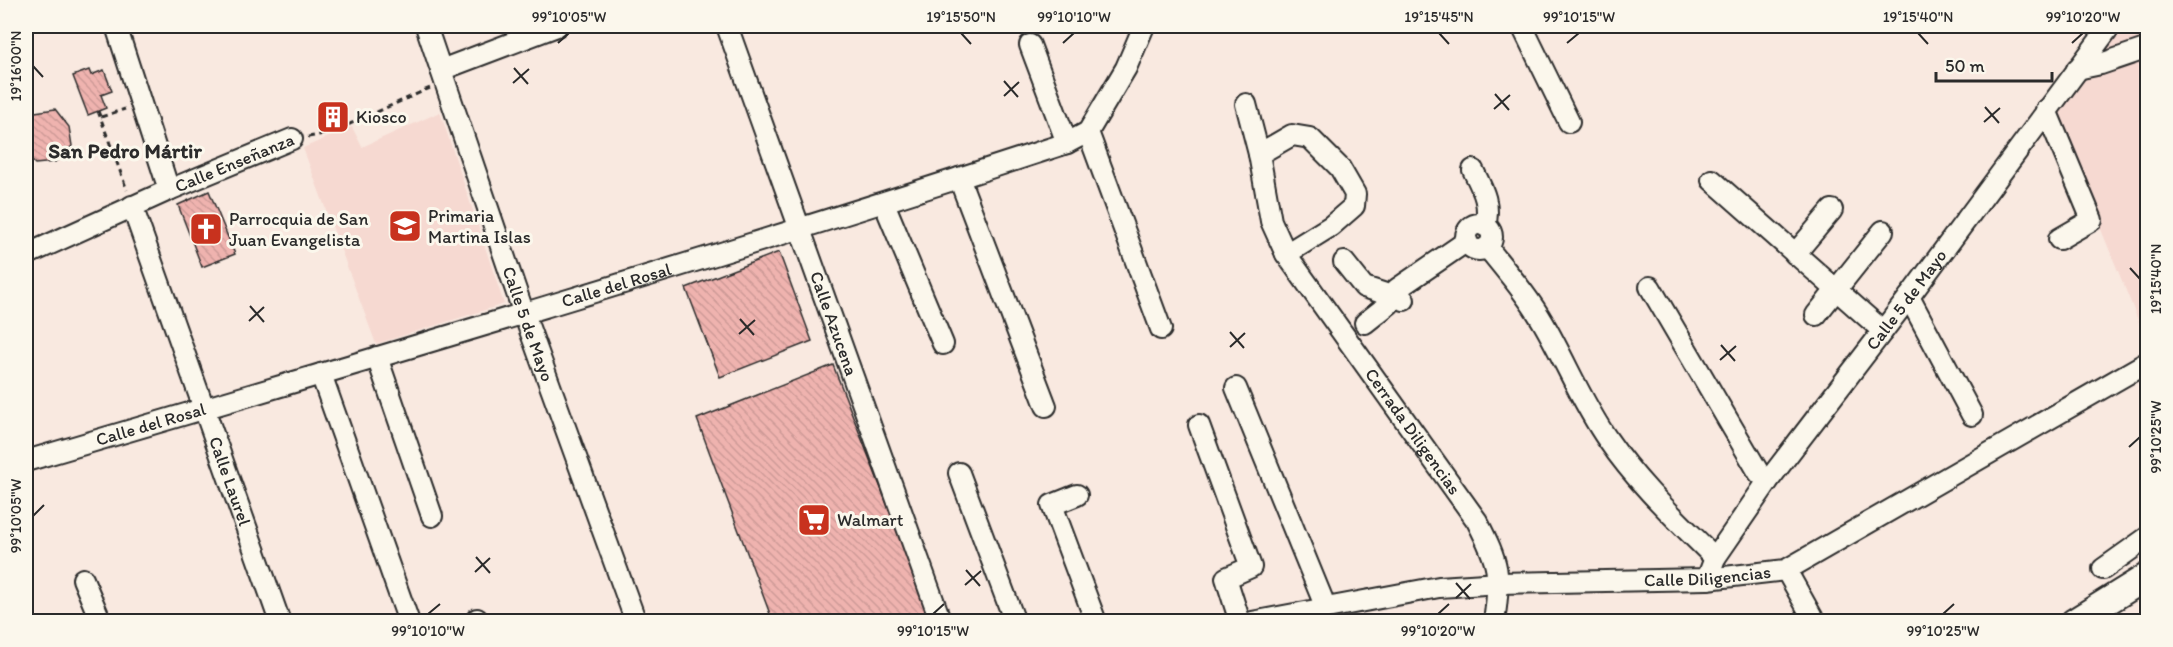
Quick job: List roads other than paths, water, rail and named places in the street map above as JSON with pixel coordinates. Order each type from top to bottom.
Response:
[{"type":"main road","points":[[2074,621],[2148,576]]},
{"type":"street","points":[[116,26],[169,190]]},
{"type":"street","name":"Calle 5 de Mayo","points":[[426,26],[524,314],[636,621]]},
{"type":"street","points":[[443,76],[557,26]]},
{"type":"street","name":"Calle Azucena","points":[[727,26],[941,621]]},
{"type":"street","points":[[1144,26],[1126,68],[1088,132],[1161,329]]},
{"type":"street","points":[[1522,26],[1569,122]]},
{"type":"street","name":"Calle 5 de Mayo","points":[[1707,579],[1715,558],[1768,481],[1909,297],[2110,26]]},
{"type":"street","points":[[1030,45],[1067,143]]},
{"type":"street","points":[[2077,69],[2101,64],[2148,48]]},
{"type":"street","name":"Cerrada Diligencias","points":[[1246,104],[1259,154],[1270,221],[1286,254],[1477,521],[1496,557],[1500,583],[1494,621]]},
{"type":"street","points":[[2046,110],[2092,220],[2060,239]]},
{"type":"street","name":"Calle del Rosal","points":[[26,462],[524,314],[884,203],[1067,143],[1088,132]]},
{"type":"street","points":[[1259,154],[1292,135],[1310,138],[1340,168],[1355,194],[1354,206],[1346,213],[1286,254]]},
{"type":"street","name":"Calle Enseñanza","points":[[26,255],[169,190],[292,140]]},
{"type":"street","points":[[1473,170],[1487,198],[1489,213],[1485,226],[1471,227],[1476,245],[1525,294],[1544,325],[1587,408],[1608,441],[1642,485],[1715,558]]},
{"type":"street","points":[[959,178],[1046,406]]},
{"type":"street","points":[[1712,180],[1883,331]]},
{"type":"street","points":[[884,203],[943,344]]},
{"type":"street","name":"Calle Laurel","points":[[132,206],[280,621]]},
{"type":"street","points":[[1796,254],[1832,210]]},
{"type":"street","points":[[1816,315],[1883,231]]},
{"type":"street","points":[[1365,323],[1476,245]]},
{"type":"street","points":[[1344,262],[1364,287],[1396,300]]},
{"type":"street","points":[[1650,287],[1759,472],[1768,481]]},
{"type":"street","points":[[1909,297],[1972,415]]},
{"type":"street","points":[[377,357],[432,516]]},
{"type":"street","name":"Calle Diligencias","points":[[1252,621],[1438,587],[1500,583],[1707,579],[1786,570],[2148,362]]},
{"type":"street","points":[[321,374],[409,621]]},
{"type":"street","points":[[1236,388],[1326,608]]},
{"type":"street","points":[[1199,425],[1251,567],[1226,578],[1240,621]]},
{"type":"street","points":[[959,473],[1015,621]]},
{"type":"street","points":[[1077,495],[1052,505],[1096,621]]},
{"type":"street","points":[[2103,569],[2148,537]]},
{"type":"street","points":[[1786,570],[1815,621]]},
{"type":"street","points":[[82,579],[102,621]]},
{"type":"place","name":"Kiosco","points":[[333,117]]},
{"type":"place","name":"Primaria Martina Islas","points":[[405,226]]},
{"type":"place","name":"Parrocquia de San Juan Evangelista","points":[[206,229]]},
{"type":"place","name":"Walmart","points":[[814,520]]},
{"type":"district","name":"San Pedro Mártir","points":[[125,150]]}]
